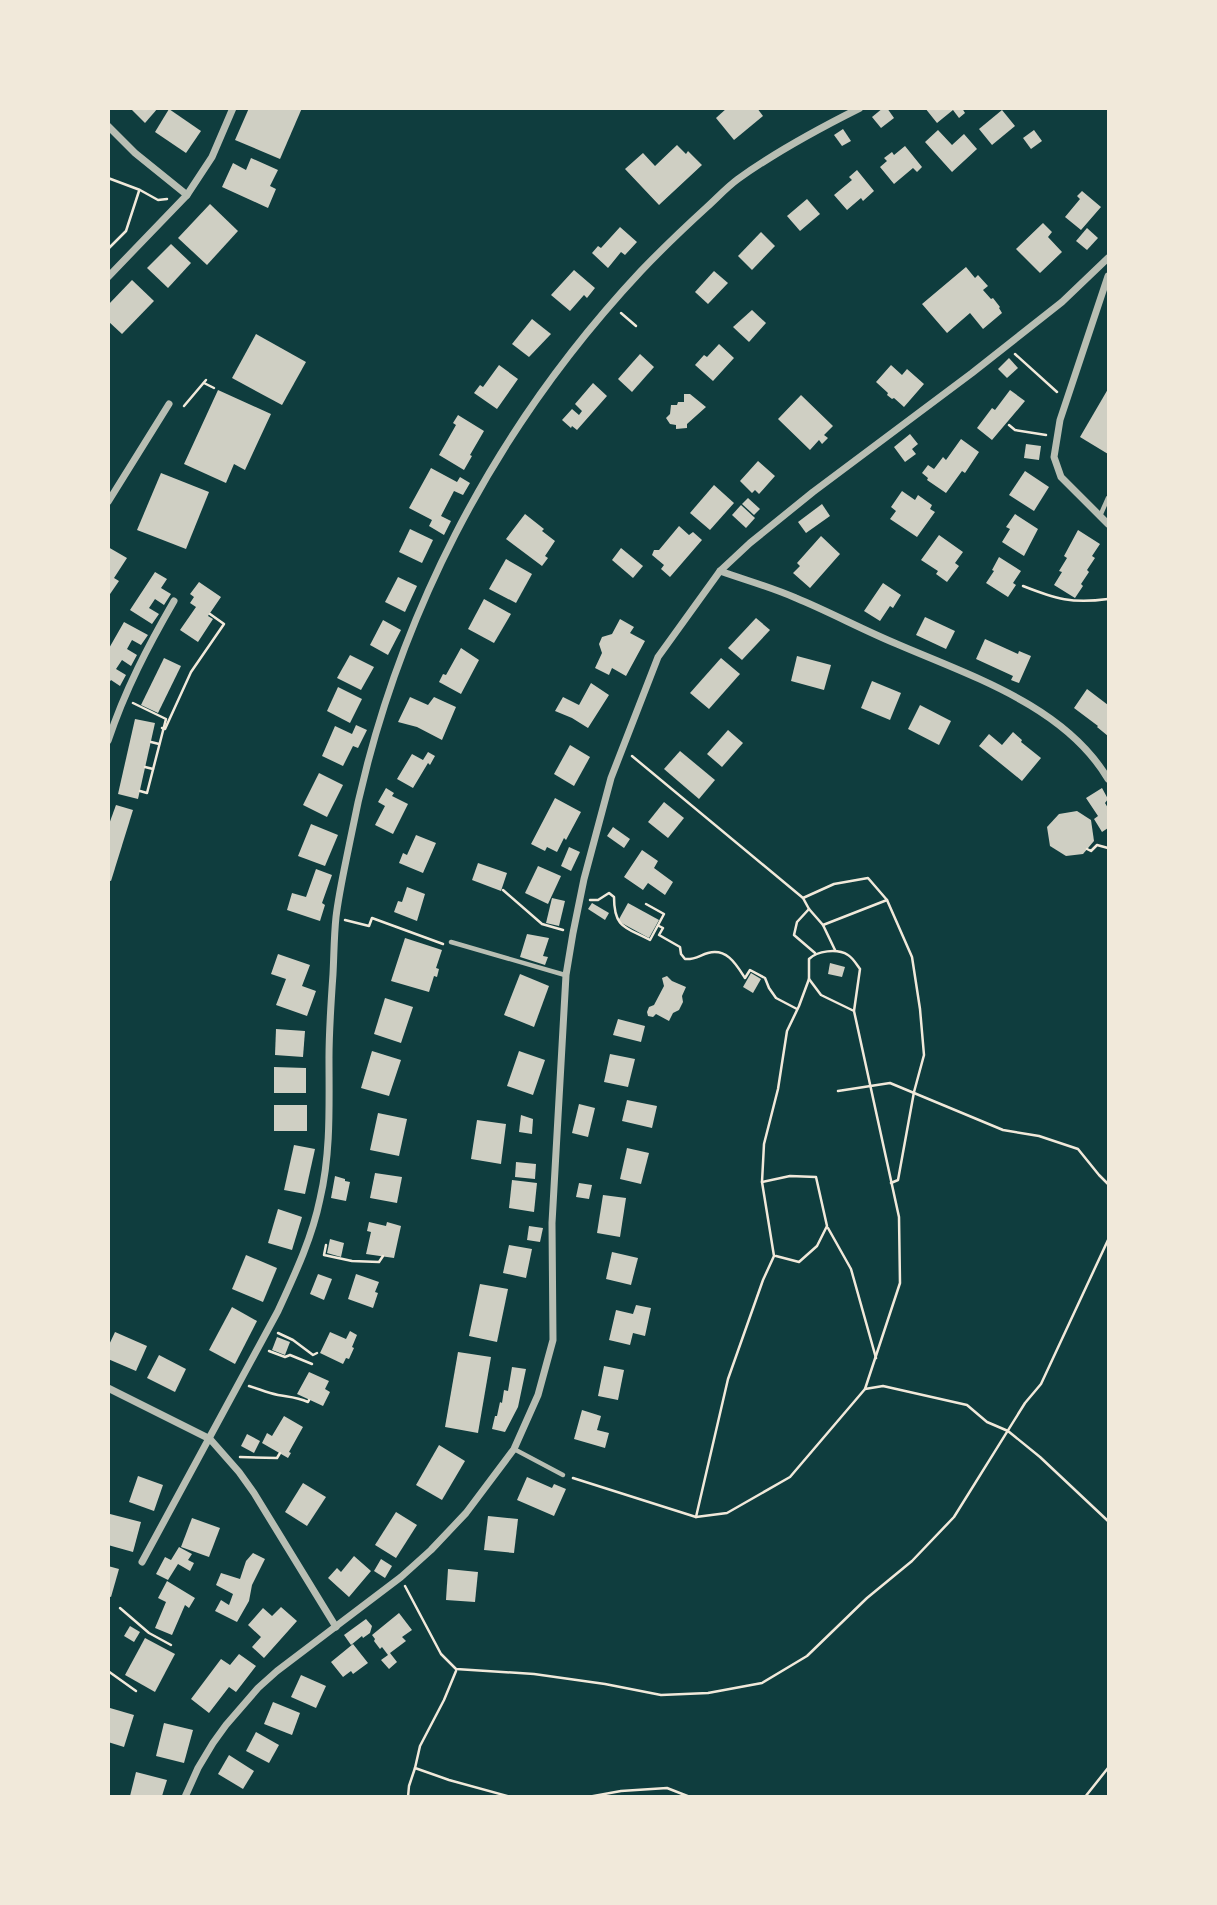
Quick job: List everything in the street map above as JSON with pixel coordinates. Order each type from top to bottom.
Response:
[{"type":"street","points":[[108,277],[186,196],[212,157],[233,108]]},
{"type":"street","points":[[142,1562],[269,1329],[303,1253],[321,1195],[330,1121],[329,1054],[336,918],[360,790],[384,705],[405,642],[432,579],[495,461],[553,375],[611,304],[667,244],[736,180],[806,135],[860,108]]},
{"type":"street","points":[[108,126],[186,196]]},
{"type":"street","points":[[185,1797],[213,1743],[241,1707],[277,1671],[401,1577],[466,1513],[513,1449],[538,1395],[553,1340],[552,1223],[566,975],[584,879],[611,778],[658,657],[720,571],[750,543],[1062,302],[1108,258]]},
{"type":"street","points":[[1108,276],[1060,419],[1054,457],[1061,477],[1108,524]]},
{"type":"street","points":[[108,502],[169,404]]},
{"type":"street","points":[[720,571],[793,597],[996,687],[1039,711],[1065,730],[1099,763],[1108,779]]},
{"type":"street","points":[[108,741],[133,676],[174,601]]},
{"type":"street","points":[[108,1388],[210,1439],[240,1472],[337,1627]]},
{"type":"lane","points":[[1100,517],[1108,498]]},
{"type":"lane","points":[[449,944],[566,975]]},
{"type":"lane","points":[[513,1449],[563,1475]]},
{"type":"path","points":[[108,178],[158,200],[186,196]]},
{"type":"path","points":[[108,249],[126,231],[139,190]]},
{"type":"path","points":[[631,321],[636,326]]},
{"type":"path","points":[[1017,355],[1058,393]]},
{"type":"path","points":[[184,406],[205,381],[215,387]]},
{"type":"path","points":[[1009,425],[1015,430],[1056,437]]},
{"type":"path","points":[[1023,586],[1054,597],[1083,602],[1108,599]]},
{"type":"path","points":[[162,729],[191,672],[224,624],[210,614]]},
{"type":"path","points":[[128,712],[133,703],[166,719],[147,793],[140,792]]},
{"type":"path","points":[[151,742],[159,744]]},
{"type":"path","points":[[621,747],[803,898],[823,925],[836,952]]},
{"type":"path","points":[[145,767],[153,769]]},
{"type":"path","points":[[1087,849],[1091,852],[1097,845],[1108,848]]},
{"type":"path","points":[[803,898],[834,884],[868,878],[887,900],[912,957],[924,1055],[914,1092],[898,1180],[891,1183]]},
{"type":"path","points":[[503,890],[541,924],[573,933]]},
{"type":"path","points":[[592,900],[598,900],[609,893],[614,897],[614,912],[619,923],[650,940],[664,914],[646,904]]},
{"type":"path","points":[[823,925],[887,900]]},
{"type":"path","points":[[809,909],[797,922],[794,935],[815,953]]},
{"type":"path","points":[[336,918],[369,926],[372,918],[449,944]]},
{"type":"path","points":[[659,926],[663,928],[659,935],[680,947],[685,959],[692,960],[718,951],[736,963],[745,978],[750,970],[765,978],[776,998],[798,1009]]},
{"type":"path","points":[[563,1475],[696,1517],[727,1513],[790,1477],[865,1389],[900,1283],[899,1217],[854,1011],[860,969],[849,955],[836,952],[815,953],[809,959],[809,979],[787,1031],[778,1088],[764,1144],[762,1182],[774,1256],[728,1379],[696,1517]]},
{"type":"path","points":[[809,979],[821,995],[854,1011]]},
{"type":"path","points":[[838,1091],[890,1083],[1003,1130],[1039,1136],[1078,1149],[1108,1184]]},
{"type":"path","points":[[762,1182],[790,1176],[816,1177],[827,1226],[851,1269],[876,1359]]},
{"type":"path","points":[[774,1256],[799,1262],[817,1246],[827,1226]]},
{"type":"path","points":[[401,1577],[441,1654],[456,1670],[534,1674],[661,1695],[708,1693],[762,1683],[807,1656],[867,1598],[912,1561],[954,1517],[1025,1403],[1041,1384],[1108,1240]]},
{"type":"path","points":[[326,1245],[324,1255],[352,1261],[379,1262],[383,1256]]},
{"type":"path","points":[[269,1329],[293,1340],[313,1355],[317,1353]]},
{"type":"path","points":[[260,1346],[285,1357],[290,1355],[312,1364]]},
{"type":"path","points":[[241,1382],[268,1393],[293,1396],[307,1402],[309,1400]]},
{"type":"path","points":[[865,1389],[883,1386],[967,1405],[987,1422],[1008,1431],[1108,1521]]},
{"type":"path","points":[[240,1457],[277,1458],[280,1453]]},
{"type":"path","points":[[120,1608],[149,1633],[171,1645]]},
{"type":"path","points":[[408,1797],[420,1745],[444,1700],[456,1670]]},
{"type":"path","points":[[108,1671],[136,1691]]},
{"type":"path","points":[[415,1768],[511,1797]]},
{"type":"path","points":[[1085,1797],[1108,1768]]},
{"type":"path","points":[[589,1797],[621,1791],[667,1788],[690,1797]]},
{"type":"path","points":[[559,1797],[574,1797]]},
{"type":"building","points":[[130,108],[158,108],[145,123]]},
{"type":"building","points":[[249,108],[302,108],[280,159],[235,140]]},
{"type":"building","points":[[727,108],[757,108],[763,116],[734,140],[716,118]]},
{"type":"building","points":[[887,108],[894,118],[881,128],[872,117]]},
{"type":"building","points":[[925,108],[962,108],[965,113],[959,118],[953,110],[937,123]]},
{"type":"building","points":[[169,109],[201,131],[186,153],[155,132]]},
{"type":"building","points":[[1002,110],[1015,126],[992,145],[979,129]]},
{"type":"building","points":[[843,129],[851,141],[842,146],[834,135]]},
{"type":"building","points":[[938,130],[952,145],[964,134],[977,149],[952,172],[925,142]]},
{"type":"building","points":[[1034,130],[1042,141],[1031,149],[1023,138]]},
{"type":"building","points":[[677,145],[686,154],[688,151],[702,165],[659,205],[625,169],[643,153],[655,166]]},
{"type":"building","points":[[905,146],[922,167],[917,172],[913,168],[894,184],[880,167],[887,161],[884,158],[892,152],[894,155]]},
{"type":"building","points":[[251,158],[278,170],[270,186],[276,189],[268,208],[222,187],[233,163],[246,170]]},
{"type":"building","points":[[857,170],[874,191],[847,210],[834,195],[852,180],[849,177]]},
{"type":"building","points":[[1082,191],[1101,207],[1081,230],[1065,217],[1080,199],[1077,196]]},
{"type":"building","points":[[807,199],[820,214],[800,231],[787,216]]},
{"type":"building","points":[[210,204],[238,231],[207,265],[178,238]]},
{"type":"building","points":[[1043,223],[1052,232],[1048,237],[1062,252],[1040,273],[1016,249]]},
{"type":"building","points":[[620,227],[637,242],[625,255],[621,252],[608,268],[592,253],[598,246],[601,248]]},
{"type":"building","points":[[1087,228],[1098,238],[1087,250],[1076,241]]},
{"type":"building","points":[[761,232],[775,246],[752,270],[738,256]]},
{"type":"building","points":[[171,244],[191,263],[168,288],[147,268]]},
{"type":"building","points":[[966,267],[975,278],[978,275],[988,286],[983,290],[993,298],[1002,313],[983,329],[970,313],[947,333],[922,304]]},
{"type":"building","points":[[574,270],[595,288],[587,298],[584,295],[570,311],[551,295]]},
{"type":"building","points":[[714,271],[728,283],[708,304],[695,292]]},
{"type":"building","points":[[132,280],[154,301],[122,334],[108,321],[108,305]]},
{"type":"building","points":[[752,310],[766,323],[749,342],[733,327]]},
{"type":"building","points":[[532,319],[551,334],[529,357],[512,344]]},
{"type":"building","points":[[256,334],[306,362],[282,405],[232,378]]},
{"type":"building","points":[[719,344],[734,358],[713,381],[695,365]]},
{"type":"building","points":[[640,354],[654,367],[632,392],[618,379]]},
{"type":"building","points":[[1009,358],[1018,368],[1007,378],[998,369]]},
{"type":"building","points":[[499,365],[518,379],[497,409],[474,393],[480,385],[483,387]]},
{"type":"building","points":[[891,365],[902,375],[907,369],[924,384],[904,407],[887,395],[876,382]]},
{"type":"building","points":[[593,383],[607,396],[577,430],[572,426],[571,428],[562,420],[572,409],[579,415],[582,411],[575,404]]},
{"type":"building","points":[[1108,389],[1108,454],[1080,437]]},
{"type":"building","points":[[218,390],[271,414],[245,470],[234,464],[226,483],[184,464]]},
{"type":"building","points":[[1010,390],[1025,401],[992,440],[977,428]]},
{"type":"building","points":[[684,394],[690,394],[706,407],[687,424],[687,428],[676,429],[676,425],[670,424],[666,418],[670,414],[671,405],[684,402]]},
{"type":"building","points":[[801,395],[833,426],[824,435],[828,438],[822,444],[819,440],[810,450],[778,419]]},
{"type":"building","points":[[458,415],[484,431],[464,470],[439,455],[456,425],[453,423]]},
{"type":"building","points":[[910,434],[918,444],[912,449],[916,454],[905,462],[894,447]]},
{"type":"building","points":[[961,439],[979,452],[965,473],[962,471],[946,493],[927,480],[922,473],[928,465],[934,469],[943,457],[946,460]]},
{"type":"building","points":[[1026,444],[1041,446],[1039,460],[1024,458]]},
{"type":"building","points":[[758,461],[775,476],[759,494],[755,490],[752,493],[740,481]]},
{"type":"building","points":[[431,468],[457,482],[460,477],[470,483],[463,495],[454,491],[441,516],[451,521],[444,535],[429,526],[432,520],[409,508]]},
{"type":"building","points":[[1025,471],[1049,487],[1034,511],[1009,495]]},
{"type":"building","points":[[161,473],[209,492],[186,549],[137,530]]},
{"type":"building","points":[[714,485],[734,503],[710,530],[690,513]]},
{"type":"building","points":[[902,491],[915,500],[918,495],[932,505],[930,509],[935,512],[917,537],[890,519],[896,511],[891,507]]},
{"type":"building","points":[[748,498],[760,509],[754,515],[742,504]]},
{"type":"building","points":[[822,504],[830,516],[806,533],[798,522]]},
{"type":"building","points":[[741,505],[755,518],[746,528],[732,515]]},
{"type":"building","points":[[525,514],[555,541],[542,566],[506,539]]},
{"type":"building","points":[[1015,514],[1038,529],[1024,556],[1002,542],[1010,529],[1006,527]]},
{"type":"building","points":[[679,526],[689,535],[693,532],[702,540],[670,577],[661,569],[664,565],[652,555]]},
{"type":"building","points":[[410,529],[433,540],[422,563],[399,552]]},
{"type":"building","points":[[1078,530],[1100,544],[1092,556],[1095,558],[1081,584],[1083,586],[1075,598],[1054,585],[1067,558],[1064,556]]},
{"type":"building","points":[[939,535],[963,552],[955,563],[959,566],[947,582],[936,574],[938,571],[921,560]]},
{"type":"building","points":[[821,536],[840,554],[810,588],[793,573],[800,566],[797,563]]},
{"type":"building","points":[[108,547],[127,558],[114,578],[119,581],[108,597]]},
{"type":"building","points":[[621,548],[643,566],[633,578],[612,560]]},
{"type":"building","points":[[999,557],[1021,571],[1008,597],[986,583]]},
{"type":"building","points":[[506,559],[532,574],[516,603],[489,589]]},
{"type":"building","points":[[155,572],[167,579],[161,588],[171,594],[164,605],[155,599],[149,608],[159,614],[152,624],[130,610]]},
{"type":"building","points":[[398,577],[417,586],[405,612],[385,602]]},
{"type":"building","points":[[199,582],[221,597],[208,616],[213,619],[198,642],[180,630],[196,607],[190,603],[194,597],[190,594]]},
{"type":"building","points":[[883,583],[901,595],[880,621],[864,611]]},
{"type":"building","points":[[484,599],[511,614],[494,643],[468,629]]},
{"type":"building","points":[[925,617],[955,631],[946,649],[916,635]]},
{"type":"building","points":[[756,618],[770,630],[742,660],[728,648]]},
{"type":"building","points":[[620,619],[634,627],[630,633],[645,641],[626,676],[612,668],[609,675],[595,668],[602,653],[599,644],[602,637],[612,634]]},
{"type":"building","points":[[383,620],[401,630],[388,655],[370,645]]},
{"type":"building","points":[[124,622],[148,635],[141,645],[132,640],[127,649],[137,655],[131,666],[122,660],[116,669],[126,675],[120,686],[111,680],[108,684],[108,650]]},
{"type":"building","points":[[985,639],[1018,654],[1019,651],[1031,656],[1019,683],[1011,680],[1013,676],[976,659]]},
{"type":"building","points":[[461,648],[479,660],[461,694],[439,682]]},
{"type":"building","points":[[350,655],[374,667],[361,690],[337,678]]},
{"type":"building","points":[[797,656],[831,665],[824,690],[791,681]]},
{"type":"building","points":[[164,658],[181,666],[158,713],[141,705]]},
{"type":"building","points":[[721,658],[740,674],[709,709],[690,693]]},
{"type":"building","points":[[872,681],[901,693],[890,720],[861,708]]},
{"type":"building","points":[[591,683],[609,695],[588,728],[555,711],[563,697],[579,705]]},
{"type":"building","points":[[338,687],[362,699],[350,723],[327,711]]},
{"type":"building","points":[[1087,689],[1108,705],[1108,736],[1074,708]]},
{"type":"building","points":[[410,697],[428,705],[434,697],[456,707],[442,740],[417,727],[398,722]]},
{"type":"building","points":[[920,705],[951,721],[939,745],[908,729]]},
{"type":"building","points":[[135,719],[155,723],[138,799],[118,794]]},
{"type":"building","points":[[356,725],[367,730],[358,748],[353,746],[343,766],[322,756],[335,726],[352,734]]},
{"type":"building","points":[[728,730],[743,743],[722,767],[707,754]]},
{"type":"building","points":[[1013,732],[1041,758],[1022,781],[979,746],[989,734],[1002,745]]},
{"type":"building","points":[[570,745],[590,757],[574,786],[554,774]]},
{"type":"building","points":[[680,751],[715,780],[699,799],[664,769]]},
{"type":"building","points":[[428,752],[435,756],[413,788],[397,779],[412,754],[423,760]]},
{"type":"building","points":[[319,773],[343,785],[327,817],[303,805]]},
{"type":"building","points":[[386,788],[394,793],[392,796],[408,804],[393,834],[375,825],[385,806],[378,802]]},
{"type":"building","points":[[1102,788],[1108,799],[1105,803],[1108,808],[1108,828],[1102,832],[1094,819],[1098,816],[1086,798]]},
{"type":"building","points":[[555,798],[581,812],[557,852],[547,847],[545,851],[531,844]]},
{"type":"building","points":[[664,802],[684,818],[668,838],[648,822]]},
{"type":"building","points":[[116,805],[133,810],[111,881],[108,880],[108,827]]},
{"type":"building","points":[[1077,811],[1091,820],[1094,841],[1083,854],[1066,856],[1050,846],[1047,827],[1059,814]]},
{"type":"building","points":[[311,824],[338,835],[325,866],[298,856]]},
{"type":"building","points":[[613,827],[630,839],[624,848],[607,836]]},
{"type":"building","points":[[416,835],[436,843],[423,873],[399,863],[403,853],[407,855]]},
{"type":"building","points":[[569,847],[580,852],[571,871],[561,866]]},
{"type":"building","points":[[642,850],[658,861],[654,868],[673,882],[665,895],[648,883],[643,890],[624,877]]},
{"type":"building","points":[[478,863],[507,873],[501,891],[472,880]]},
{"type":"building","points":[[538,866],[561,876],[548,904],[525,893]]},
{"type":"building","points":[[316,869],[332,875],[322,903],[325,905],[320,921],[287,910],[292,893],[306,897]]},
{"type":"building","points":[[407,887],[425,894],[417,921],[394,912],[398,901],[402,902]]},
{"type":"building","points":[[552,898],[565,901],[559,926],[546,923]]},
{"type":"building","points":[[592,903],[609,913],[605,920],[588,909]]},
{"type":"building","points":[[628,903],[659,920],[649,938],[618,921]]},
{"type":"building","points":[[527,934],[549,938],[543,956],[548,957],[545,965],[520,957]]},
{"type":"building","points":[[405,938],[442,950],[436,968],[439,969],[437,977],[434,976],[429,992],[391,981]]},
{"type":"building","points":[[278,954],[310,965],[302,986],[316,991],[307,1016],[276,1005],[286,979],[271,974]]},
{"type":"building","points":[[830,963],[845,967],[842,977],[828,974]]},
{"type":"building","points":[[751,973],[761,979],[753,993],[743,987]]},
{"type":"building","points":[[520,974],[549,986],[534,1027],[504,1015]]},
{"type":"building","points":[[667,976],[686,987],[679,1010],[673,1013],[669,1021],[656,1014],[653,1017],[648,1016],[647,1012],[664,986],[662,978]]},
{"type":"building","points":[[385,998],[413,1007],[401,1043],[374,1034]]},
{"type":"building","points":[[618,1019],[645,1026],[641,1042],[613,1035]]},
{"type":"building","points":[[276,1029],[305,1031],[303,1057],[275,1055]]},
{"type":"building","points":[[372,1051],[401,1060],[389,1096],[361,1088]]},
{"type":"building","points":[[519,1051],[545,1060],[533,1095],[507,1086]]},
{"type":"building","points":[[610,1054],[635,1059],[628,1087],[604,1082]]},
{"type":"building","points":[[274,1067],[306,1068],[306,1093],[274,1093]]},
{"type":"building","points":[[627,1100],[657,1106],[652,1128],[622,1121]]},
{"type":"building","points":[[579,1104],[595,1108],[588,1137],[572,1133]]},
{"type":"building","points":[[274,1105],[307,1105],[307,1131],[274,1131]]},
{"type":"building","points":[[378,1113],[407,1119],[399,1156],[370,1150]]},
{"type":"building","points":[[521,1115],[533,1119],[532,1134],[519,1132]]},
{"type":"building","points":[[477,1120],[506,1124],[501,1164],[471,1159]]},
{"type":"building","points":[[294,1145],[315,1149],[305,1194],[284,1190]]},
{"type":"building","points":[[627,1148],[649,1153],[641,1184],[620,1179]]},
{"type":"building","points":[[516,1162],[536,1164],[535,1179],[515,1177]]},
{"type":"building","points":[[375,1173],[402,1177],[397,1203],[370,1198]]},
{"type":"building","points":[[335,1176],[350,1182],[346,1201],[331,1198]]},
{"type":"building","points":[[512,1180],[537,1183],[534,1212],[509,1208]]},
{"type":"building","points":[[579,1183],[592,1185],[589,1199],[576,1197]]},
{"type":"building","points":[[603,1195],[626,1198],[620,1237],[597,1233]]},
{"type":"building","points":[[278,1209],[302,1217],[292,1250],[268,1243]]},
{"type":"building","points":[[369,1222],[386,1226],[387,1222],[401,1226],[394,1258],[366,1254],[371,1232],[367,1231]]},
{"type":"building","points":[[529,1226],[543,1228],[540,1242],[527,1240]]},
{"type":"building","points":[[330,1239],[344,1243],[341,1257],[327,1253]]},
{"type":"building","points":[[509,1245],[532,1249],[526,1278],[503,1273]]},
{"type":"building","points":[[612,1252],[638,1258],[631,1285],[606,1279]]},
{"type":"building","points":[[246,1255],[277,1268],[263,1302],[232,1289]]},
{"type":"building","points":[[318,1274],[332,1279],[324,1300],[310,1294]]},
{"type":"building","points":[[356,1274],[379,1282],[373,1308],[348,1299]]},
{"type":"building","points":[[480,1284],[508,1289],[497,1342],[469,1336]]},
{"type":"building","points":[[636,1305],[651,1308],[645,1336],[633,1333],[630,1345],[609,1340],[616,1310],[633,1314]]},
{"type":"building","points":[[232,1307],[257,1321],[235,1364],[209,1350]]},
{"type":"building","points":[[350,1331],[357,1335],[349,1359],[346,1358],[343,1364],[320,1353],[330,1332],[346,1339]]},
{"type":"building","points":[[115,1332],[147,1346],[136,1371],[108,1359],[108,1347]]},
{"type":"building","points":[[277,1337],[290,1342],[285,1355],[272,1350]]},
{"type":"building","points":[[458,1352],[491,1357],[478,1433],[445,1427]]},
{"type":"building","points":[[159,1355],[186,1369],[175,1392],[147,1378]]},
{"type":"building","points":[[604,1366],[624,1370],[618,1400],[598,1396]]},
{"type":"building","points":[[512,1367],[526,1369],[518,1407],[505,1432],[492,1429],[504,1390],[508,1391]]},
{"type":"building","points":[[309,1372],[329,1381],[325,1389],[330,1392],[323,1406],[297,1394]]},
{"type":"building","points":[[582,1410],[601,1416],[597,1430],[609,1433],[605,1448],[574,1439]]},
{"type":"building","points":[[284,1416],[303,1427],[288,1458],[262,1443],[267,1433],[272,1436]]},
{"type":"building","points":[[247,1434],[260,1441],[254,1453],[241,1446]]},
{"type":"building","points":[[439,1445],[465,1461],[442,1500],[416,1485]]},
{"type":"building","points":[[138,1476],[163,1485],[154,1511],[129,1502]]},
{"type":"building","points":[[527,1477],[552,1488],[554,1484],[566,1489],[554,1516],[517,1500]]},
{"type":"building","points":[[303,1483],[326,1497],[307,1526],[285,1512]]},
{"type":"building","points":[[396,1512],[417,1525],[396,1558],[375,1545]]},
{"type":"building","points":[[110,1514],[141,1522],[133,1552],[108,1545]]},
{"type":"building","points":[[488,1516],[518,1519],[514,1553],[484,1550]]},
{"type":"building","points":[[192,1518],[220,1528],[209,1557],[181,1547]]},
{"type":"building","points":[[179,1547],[192,1554],[188,1560],[194,1563],[190,1571],[178,1564],[168,1580],[156,1574],[165,1557],[171,1560]]},
{"type":"building","points":[[253,1553],[265,1559],[252,1585],[249,1601],[237,1622],[215,1611],[221,1600],[229,1605],[233,1594],[216,1585],[221,1573],[240,1579],[246,1561]]},
{"type":"building","points":[[354,1556],[371,1571],[349,1597],[328,1578],[337,1568],[341,1572]]},
{"type":"building","points":[[381,1559],[392,1566],[385,1578],[374,1571]]},
{"type":"building","points":[[108,1566],[119,1569],[111,1597],[108,1596]]},
{"type":"building","points":[[448,1569],[478,1572],[475,1602],[446,1600]]},
{"type":"building","points":[[167,1581],[195,1598],[189,1608],[185,1605],[172,1635],[155,1628],[166,1602],[158,1598]]},
{"type":"building","points":[[281,1607],[297,1621],[264,1658],[252,1647],[261,1637],[248,1625],[263,1608],[272,1616]]},
{"type":"building","points":[[399,1613],[412,1630],[402,1637],[406,1641],[390,1653],[397,1662],[389,1669],[381,1660],[388,1655],[382,1647],[380,1649],[372,1635]]},
{"type":"building","points":[[366,1619],[372,1626],[370,1633],[351,1645],[344,1635]]},
{"type":"building","points":[[130,1626],[140,1632],[134,1642],[124,1636]]},
{"type":"building","points":[[145,1638],[175,1654],[155,1692],[125,1675]]},
{"type":"building","points":[[353,1644],[368,1663],[353,1674],[351,1671],[343,1677],[331,1662]]},
{"type":"building","points":[[239,1654],[256,1666],[236,1692],[229,1687],[209,1713],[191,1699],[221,1659],[230,1665]]},
{"type":"building","points":[[301,1675],[326,1686],[316,1708],[291,1697]]},
{"type":"building","points":[[273,1702],[300,1713],[292,1735],[264,1724]]},
{"type":"building","points":[[110,1708],[134,1715],[124,1747],[108,1742]]},
{"type":"building","points":[[164,1723],[193,1730],[184,1763],[156,1756]]},
{"type":"building","points":[[256,1732],[279,1745],[269,1763],[246,1751]]},
{"type":"building","points":[[229,1755],[254,1771],[243,1789],[218,1774]]},
{"type":"building","points":[[136,1772],[167,1780],[162,1796],[130,1796]]}]
